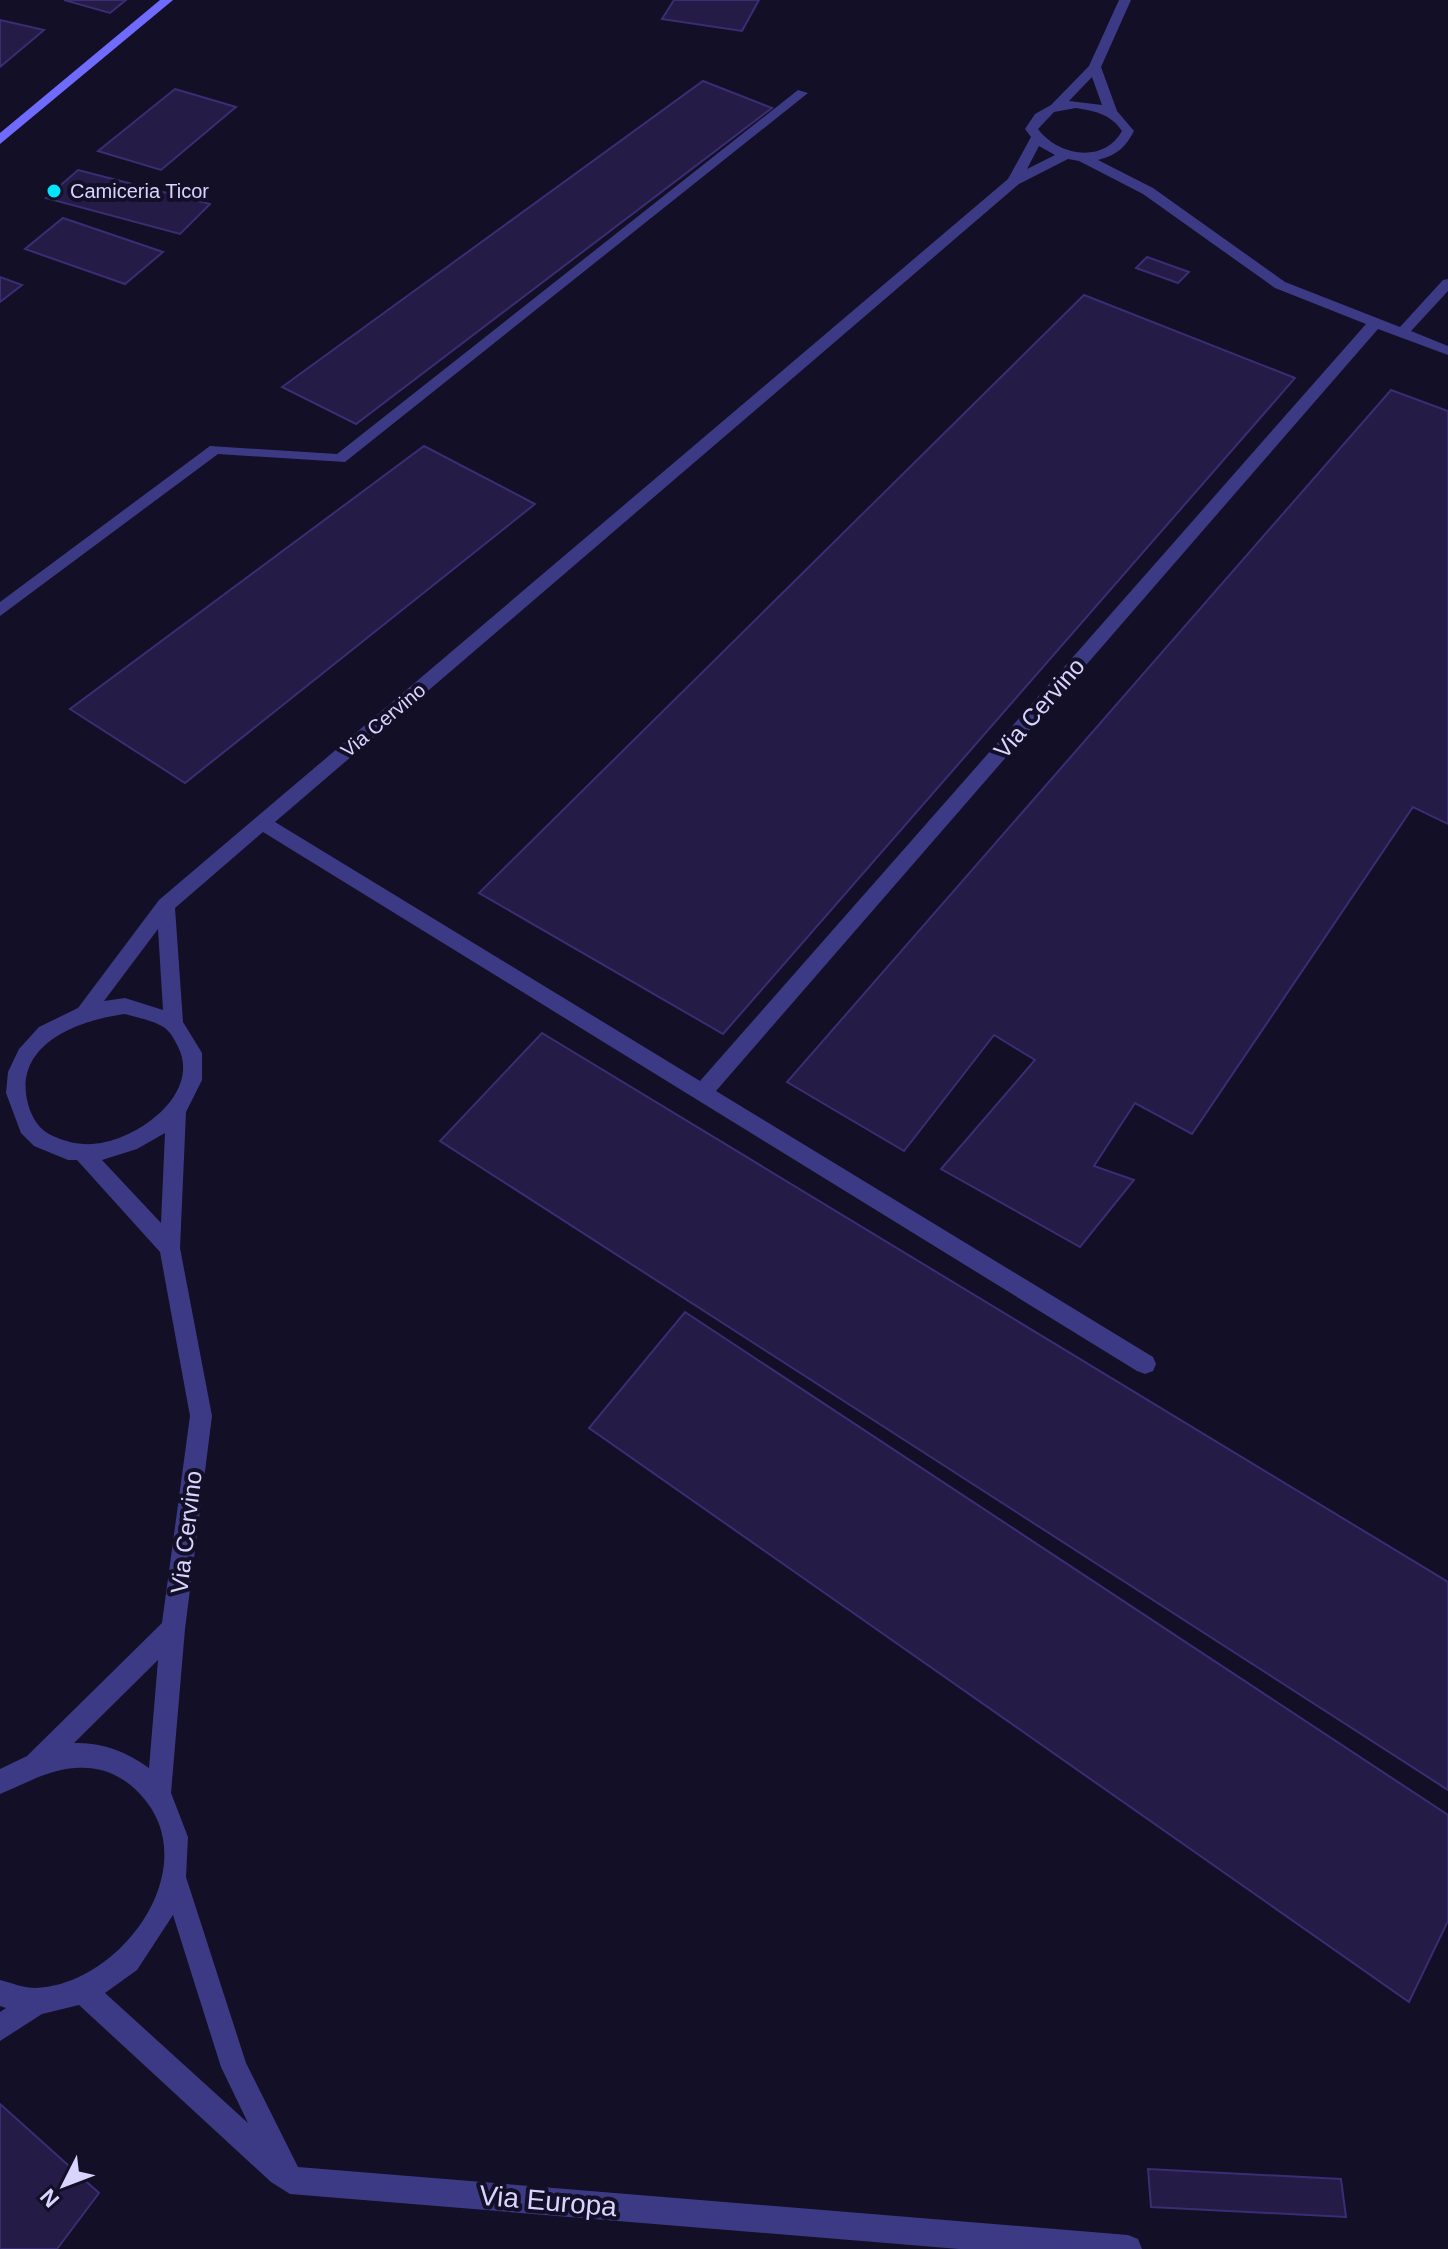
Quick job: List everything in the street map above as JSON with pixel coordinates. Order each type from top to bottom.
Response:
[{"type":"street","points":[[0,140],[167,0]]},
{"type":"street","points":[[1056,107],[1095,67],[1125,0]]},
{"type":"street","points":[[1095,67],[1111,113]]},
{"type":"street","points":[[0,610],[215,449],[340,459],[802,93]]},
{"type":"street","points":[[1076,104],[1111,113],[1126,125],[1125,142],[1116,150],[1082,157],[1047,148],[1036,139],[1031,129],[1038,115],[1056,107],[1076,104]]},
{"type":"street","points":[[1014,181],[1036,139]]},
{"type":"street","points":[[1116,150],[1148,191]]},
{"type":"street","points":[[1014,181],[1065,155]]},
{"type":"street","points":[[1082,157],[1148,191],[1280,285],[1448,351]]},
{"type":"street","name":"Via Cervino","points":[[86,1011],[166,905],[1014,181]]},
{"type":"street","points":[[1402,333],[1448,283]]},
{"type":"street","name":"Via Cervino","points":[[702,1093],[1376,322]]},
{"type":"street","points":[[262,823],[1145,1364]]},
{"type":"street","name":"Via Cervino","points":[[166,905],[174,1024],[190,1047],[192,1081],[176,1112],[153,1132],[119,1149],[83,1153],[49,1146],[25,1128],[13,1085],[15,1073],[37,1039],[58,1023],[86,1011],[125,1006],[174,1024]]},
{"type":"street","name":"Via Cervino","points":[[37,1762],[173,1629],[201,1416],[170,1248],[176,1112]]},
{"type":"street","points":[[83,1153],[170,1248]]},
{"type":"street","points":[[159,1792],[173,1629]]},
{"type":"street","points":[[0,1782],[37,1762],[77,1753],[124,1763],[159,1792],[168,1807],[177,1845],[175,1880],[159,1922],[122,1968],[83,1991],[36,2002],[0,2028]]},
{"type":"street","points":[[175,1880],[234,2067],[290,2180]]},
{"type":"street","points":[[83,1991],[290,2180]]},
{"type":"street","points":[[0,1993],[36,2002]]},
{"type":"street","name":"Via Europa","points":[[290,2180],[976,2243],[1128,2249]]},
{"type":"building","points":[[64,0],[126,0],[110,13]]},
{"type":"building","points":[[674,0],[759,0],[742,31],[662,19]]},
{"type":"building","points":[[0,20],[44,30],[0,67]]},
{"type":"building","points":[[703,81],[772,108],[356,424],[282,387]]},
{"type":"building","points":[[175,89],[236,107],[161,170],[98,151]]},
{"type":"building","points":[[78,170],[210,204],[180,234],[46,198]]},
{"type":"building","points":[[63,218],[163,252],[125,284],[25,249]]},
{"type":"building","points":[[1147,257],[1189,272],[1178,283],[1136,268]]},
{"type":"building","points":[[0,277],[22,285],[0,302]]},
{"type":"building","points":[[1084,295],[1295,378],[723,1034],[479,893]]},
{"type":"building","points":[[1391,390],[1448,411],[1448,824],[1413,807],[1192,1134],[1135,1103],[1094,1166],[1134,1180],[1080,1247],[941,1169],[1035,1060],[994,1035],[904,1151],[787,1082]]},
{"type":"building","points":[[424,446],[535,504],[185,783],[70,709]]},
{"type":"building","points":[[542,1033],[1448,1582],[1448,1790],[440,1141]]},
{"type":"building","points":[[685,1312],[1448,1815],[1448,1921],[1409,2002],[589,1428]]},
{"type":"building","points":[[0,2104],[99,2193],[57,2249],[0,2249]]},
{"type":"building","points":[[1148,2169],[1341,2179],[1346,2217],[1151,2207]]},
{"type":"place","name":"Camiceria Ticor","points":[[54,191]]}]
